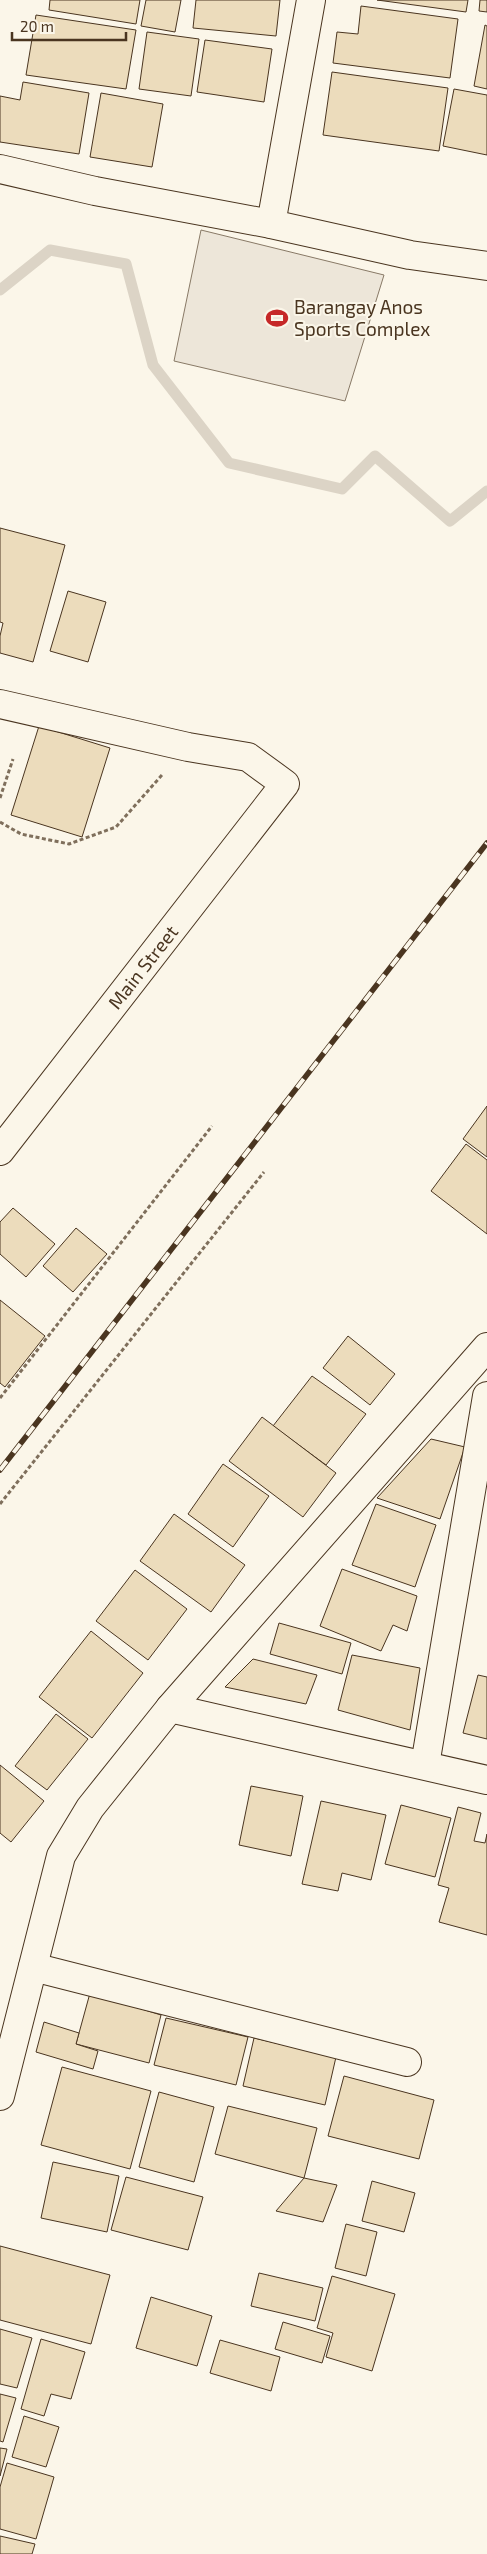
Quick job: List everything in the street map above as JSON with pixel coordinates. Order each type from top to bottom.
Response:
[{"type":"street","points":[[271,224],[310,0]]},
{"type":"street","points":[[0,169],[95,191],[271,224],[410,255],[487,266]]},
{"type":"street","points":[[0,704],[188,747]]},
{"type":"street","name":"Main Street","points":[[0,1151],[286,784],[248,757],[188,747]]},
{"type":"street","points":[[0,2096],[61,1856],[90,1808],[170,1708],[487,1347]]},
{"type":"street","points":[[426,1766],[487,1396]]},
{"type":"street","points":[[170,1708],[487,1780]]},
{"type":"street","points":[[33,1966],[407,2062]]},
{"type":"path","points":[[0,822],[21,834],[69,844],[116,827],[188,747]]},
{"type":"path","points":[[0,798],[13,759]]},
{"type":"path","points":[[0,1398],[212,1126]]},
{"type":"path","points":[[0,1504],[264,1172]]},
{"type":"shaded area","name":"Barangay Anos Sports Complex","points":[[201,230],[384,275],[345,401],[174,361]]},
{"type":"building","points":[[50,0],[140,0],[136,24],[49,10]]},
{"type":"building","points":[[146,0],[181,0],[175,32],[141,26]]},
{"type":"building","points":[[196,0],[280,0],[276,36],[193,28]]},
{"type":"building","points":[[377,0],[468,0],[466,12]]},
{"type":"building","points":[[480,0],[487,0],[487,12],[479,11]]},
{"type":"building","points":[[361,6],[458,19],[450,78],[333,63],[337,32],[358,34]]},
{"type":"building","points":[[36,15],[136,30],[126,89],[26,75]]},
{"type":"building","points":[[485,25],[487,26],[487,89],[474,86]]},
{"type":"building","points":[[147,32],[199,39],[191,96],[139,89]]},
{"type":"building","points":[[205,40],[272,49],[264,102],[197,92]]},
{"type":"building","points":[[332,72],[448,88],[439,151],[323,135]]},
{"type":"building","points":[[23,82],[89,93],[79,154],[0,142],[0,96],[20,100]]},
{"type":"building","points":[[454,89],[487,95],[487,155],[443,146]]},
{"type":"building","points":[[101,93],[163,104],[152,167],[90,157]]},
{"type":"building","points":[[0,528],[65,545],[33,662],[0,653],[0,636],[3,623],[0,622]]},
{"type":"building","points":[[68,591],[106,602],[88,662],[50,651]]},
{"type":"building","points":[[39,726],[110,748],[82,837],[11,815]]},
{"type":"building","points":[[487,1106],[487,1157],[463,1139]]},
{"type":"building","points":[[466,1144],[487,1160],[487,1234],[431,1191]]},
{"type":"building","points":[[13,1208],[55,1244],[26,1277],[0,1254],[0,1222]]},
{"type":"building","points":[[76,1228],[107,1254],[73,1292],[43,1266]]},
{"type":"building","points":[[0,1300],[45,1336],[5,1387],[0,1383]]},
{"type":"building","points":[[348,1336],[395,1374],[370,1405],[323,1368]]},
{"type":"building","points":[[312,1376],[366,1414],[326,1465],[273,1426]]},
{"type":"building","points":[[262,1417],[336,1473],[303,1517],[229,1461]]},
{"type":"building","points":[[431,1439],[465,1447],[440,1519],[377,1498]]},
{"type":"building","points":[[223,1464],[269,1496],[233,1547],[188,1514]]},
{"type":"building","points":[[376,1504],[436,1525],[415,1587],[352,1565]]},
{"type":"building","points":[[174,1514],[245,1565],[211,1612],[140,1561]]},
{"type":"building","points":[[342,1569],[417,1596],[407,1631],[393,1625],[381,1651],[320,1626]]},
{"type":"building","points":[[135,1570],[187,1609],[148,1660],[96,1621]]},
{"type":"building","points":[[279,1623],[351,1643],[342,1674],[270,1654]]},
{"type":"building","points":[[91,1631],[143,1673],[92,1738],[39,1697]]},
{"type":"building","points":[[352,1655],[420,1668],[410,1730],[338,1710]]},
{"type":"building","points":[[253,1659],[317,1675],[306,1704],[225,1687]]},
{"type":"building","points":[[478,1675],[487,1677],[487,1739],[463,1733]]},
{"type":"building","points":[[56,1714],[88,1739],[47,1790],[15,1766]]},
{"type":"building","points":[[0,1765],[44,1801],[11,1842],[0,1833]]},
{"type":"building","points":[[251,1786],[303,1796],[291,1856],[239,1845]]},
{"type":"building","points":[[321,1801],[386,1815],[371,1880],[342,1873],[338,1891],[302,1884]]},
{"type":"building","points":[[401,1805],[451,1818],[435,1877],[385,1864]]},
{"type":"building","points":[[458,1807],[481,1813],[474,1841],[485,1843],[487,1834],[487,1935],[439,1922],[449,1888],[438,1885]]},
{"type":"building","points":[[90,1993],[161,2015],[149,2063],[76,2044]]},
{"type":"building","points":[[166,2018],[248,2037],[236,2085],[154,2065]]},
{"type":"building","points":[[44,2022],[79,2033],[76,2044],[98,2051],[93,2069],[36,2052]]},
{"type":"building","points":[[254,2038],[336,2057],[325,2105],[243,2086]]},
{"type":"building","points":[[62,2067],[151,2091],[130,2169],[41,2145]]},
{"type":"building","points":[[344,2076],[434,2100],[419,2159],[328,2136]]},
{"type":"building","points":[[159,2092],[214,2107],[194,2182],[139,2167]]},
{"type":"building","points":[[228,2106],[317,2128],[304,2178],[215,2154]]},
{"type":"building","points":[[53,2162],[119,2176],[107,2232],[41,2218]]},
{"type":"building","points":[[126,2177],[203,2197],[188,2250],[111,2230]]},
{"type":"building","points":[[304,2178],[337,2185],[323,2222],[276,2211]]},
{"type":"building","points":[[372,2181],[415,2193],[404,2232],[362,2221]]},
{"type":"building","points":[[346,2224],[377,2232],[366,2276],[335,2268]]},
{"type":"building","points":[[0,2246],[110,2275],[91,2344],[0,2320]]},
{"type":"building","points":[[259,2273],[323,2288],[315,2321],[251,2306]]},
{"type":"building","points":[[332,2276],[395,2294],[372,2371],[326,2357],[333,2333],[317,2328]]},
{"type":"building","points":[[151,2297],[212,2316],[197,2366],[136,2348]]},
{"type":"building","points":[[283,2322],[330,2336],[322,2363],[275,2349]]},
{"type":"building","points":[[0,2329],[32,2338],[17,2388],[0,2384]]},
{"type":"building","points":[[41,2339],[85,2352],[71,2399],[51,2394],[44,2416],[21,2409]]},
{"type":"building","points":[[220,2340],[280,2357],[271,2391],[210,2373]]},
{"type":"building","points":[[0,2394],[16,2398],[3,2442],[0,2441]]},
{"type":"building","points":[[24,2416],[59,2427],[46,2467],[12,2457]]},
{"type":"building","points":[[0,2448],[7,2449],[0,2476]]},
{"type":"building","points":[[7,2463],[54,2477],[36,2539],[0,2529],[0,2487]]},
{"type":"building","points":[[0,2536],[35,2544],[32,2554],[0,2554]]},
{"type":"waterway","points":[[0,290],[50,250],[126,264],[153,365],[229,463],[342,489],[375,456],[450,521],[487,491]]},
{"type":"railway","points":[[0,1470],[487,843]]},
{"type":"place","name":"Barangay Anos Sports Complex","points":[[277,318]]}]
